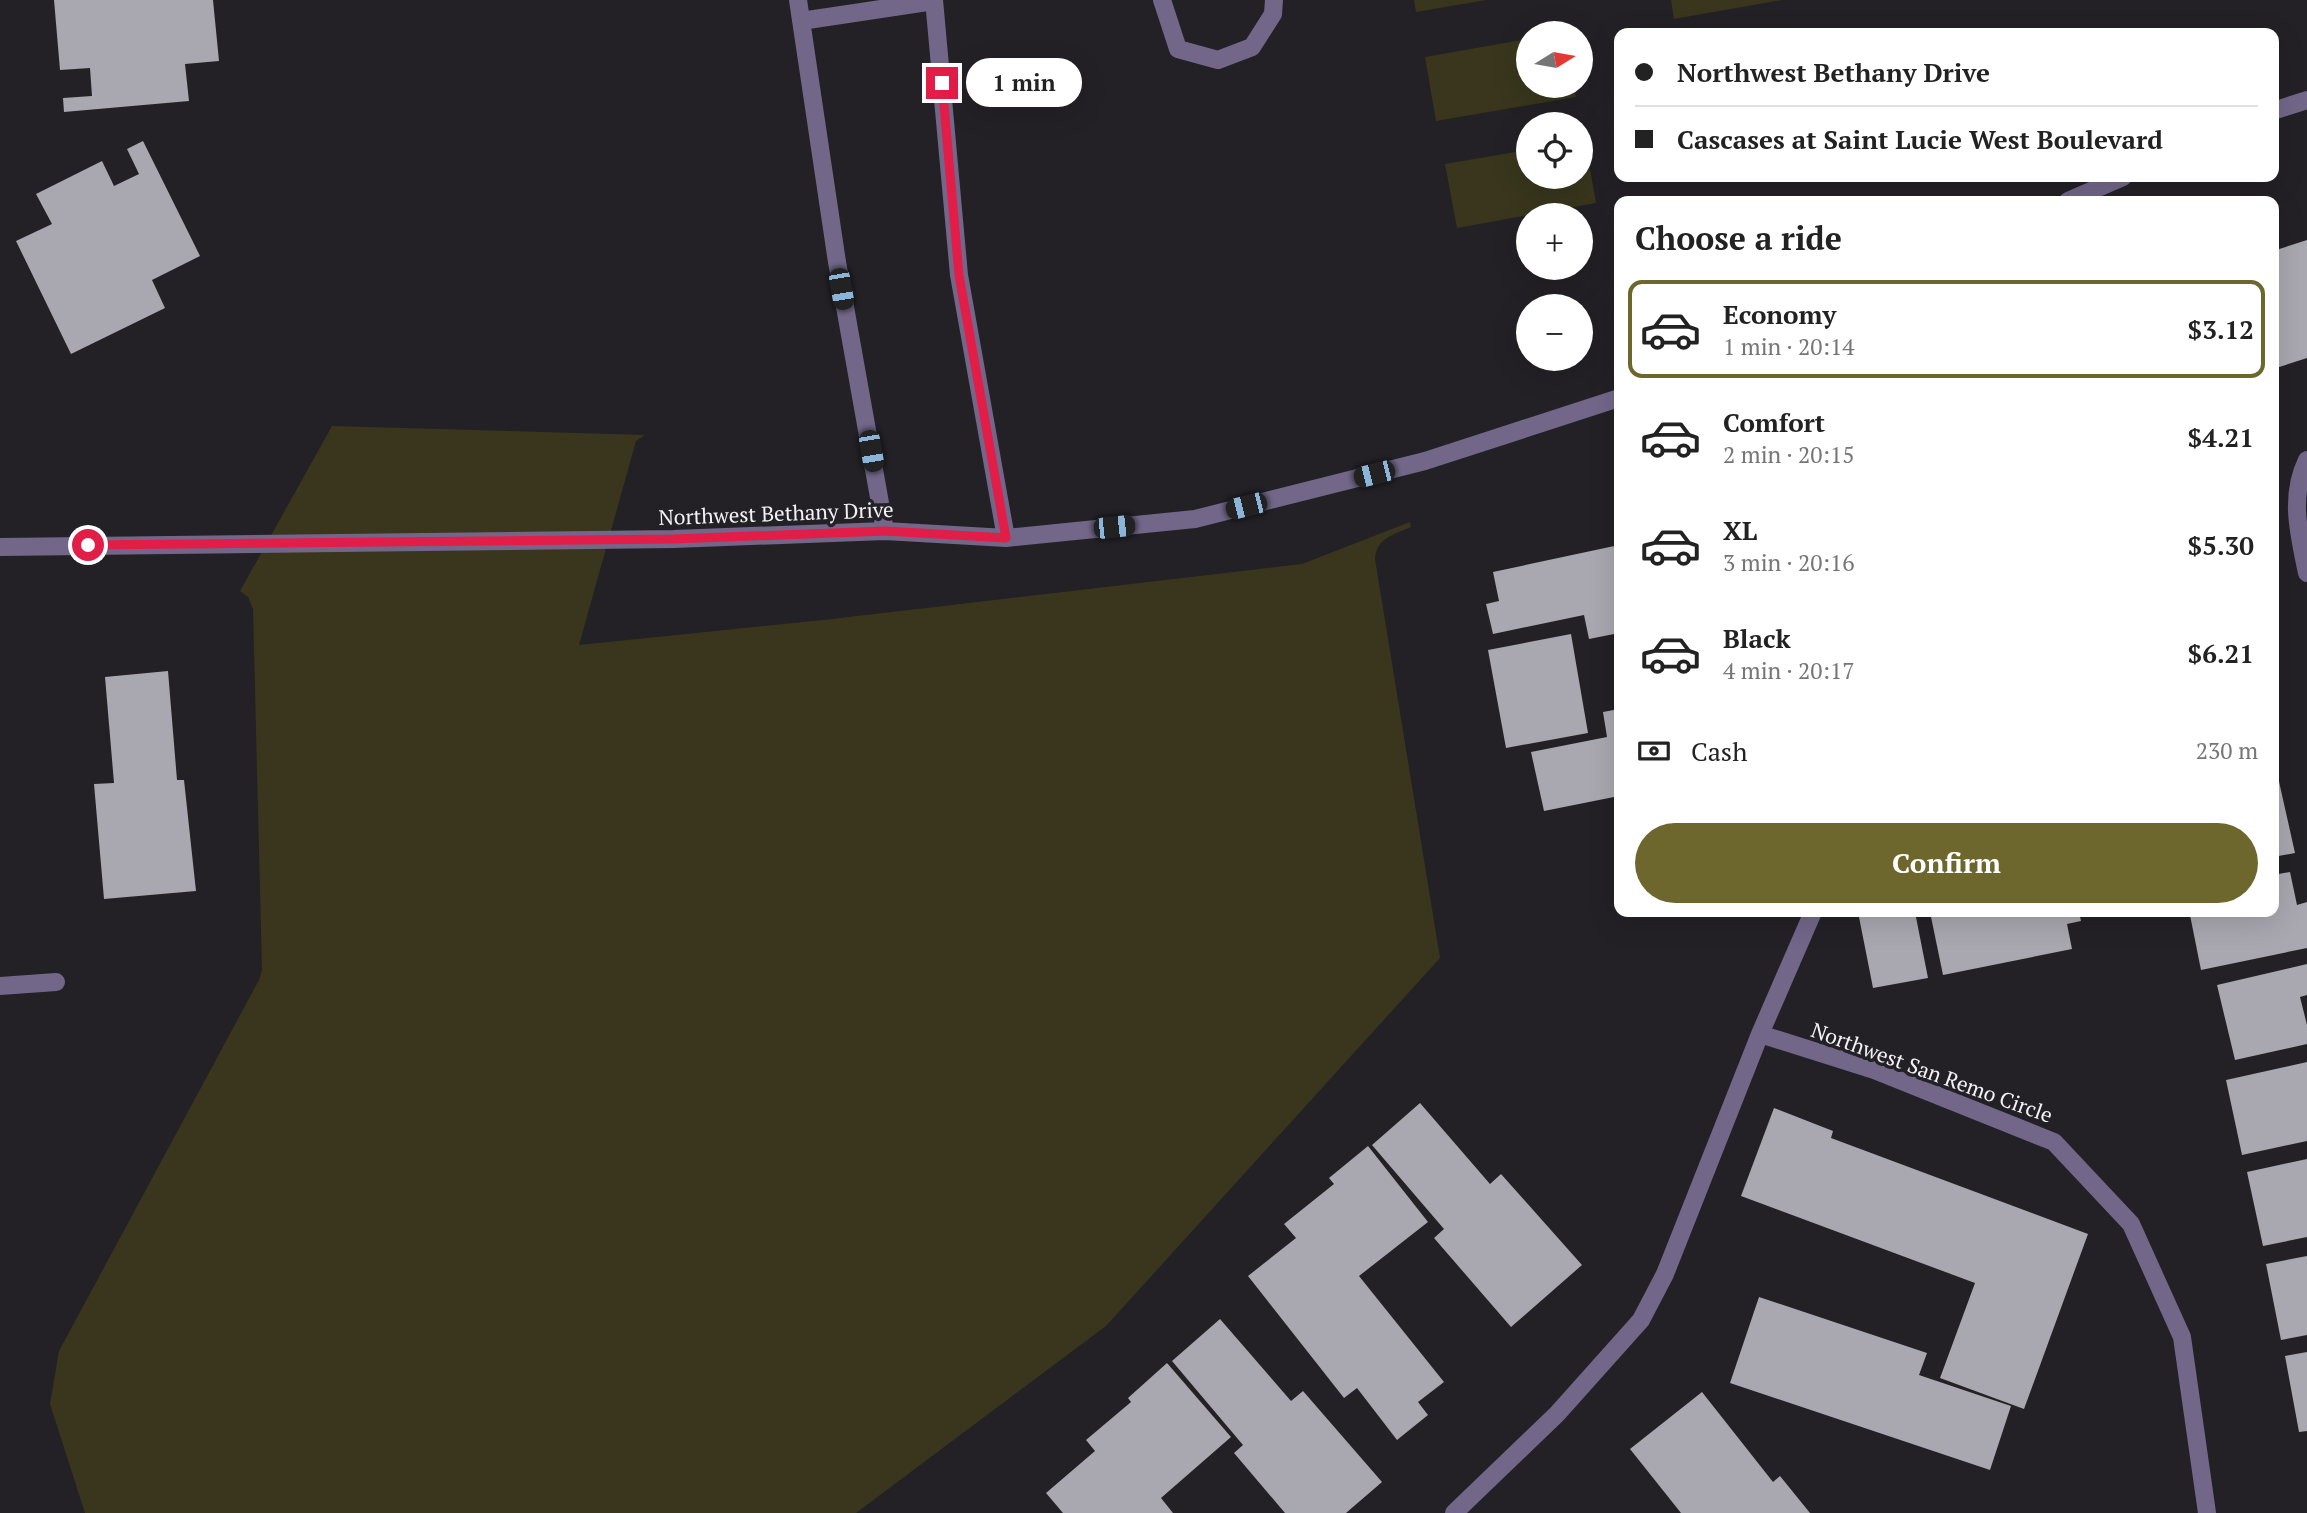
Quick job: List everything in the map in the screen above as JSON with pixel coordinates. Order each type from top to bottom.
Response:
[{"type":"street","points":[[798,0],[836,262],[885,531]]},
{"type":"street","points":[[1162,0],[1178,49],[1218,60],[1252,47],[1273,14],[1274,0]]},
{"type":"street","points":[[801,21],[934,1],[959,275],[1006,538]]},
{"type":"street","points":[[2279,109],[2307,100]]},
{"type":"street","points":[[2079,196],[2112,182]]},
{"type":"street","name":"Northwest Bethany Drive","points":[[0,547],[674,539],[885,531],[1006,538],[1195,519],[1425,461],[1614,400]]},
{"type":"street","points":[[2307,460],[2300,475],[2296,498],[2298,527],[2307,573]]},
{"type":"street","points":[[1454,1513],[1557,1415],[1641,1320],[1665,1274],[1760,1034],[1811,917]]},
{"type":"street","points":[[0,986],[56,982]]},
{"type":"street","name":"Northwest San Remo Circle","points":[[1760,1034],[1874,1070],[2054,1142],[2131,1224],[2182,1337],[2207,1513]]},
{"type":"shaded area","points":[[1414,0],[1486,0],[1416,12]]},
{"type":"shaded area","points":[[1671,0],[1782,0],[1674,19]]},
{"type":"shaded area","points":[[1516,41],[1516,98],[1570,98],[1436,121],[1425,57]]},
{"type":"shaded area","points":[[1516,152],[1516,189],[1593,189],[1593,186],[1596,203],[1516,203],[1516,217],[1457,228],[1445,164]]},
{"type":"shaded area","points":[[332,426],[645,435],[636,441],[579,645],[832,619],[1302,564],[1410,522],[1411,527],[1383,541],[1375,559],[1440,958],[1106,1326],[856,1513],[85,1513],[50,1404],[59,1351],[262,970],[253,609],[248,597],[240,591]]},
{"type":"building","points":[[54,0],[213,0],[219,61],[185,64],[189,101],[64,112],[63,98],[92,96],[90,68],[60,70]]},
{"type":"building","points":[[143,141],[200,256],[152,280],[165,308],[71,354],[16,241],[52,224],[36,194],[102,161],[114,186],[139,174],[127,149]]},
{"type":"building","points":[[2307,240],[2307,358],[2279,367],[2279,249]]},
{"type":"building","points":[[1614,546],[1614,634],[1589,639],[1584,615],[1493,634],[1486,604],[1499,601],[1493,572]]},
{"type":"building","points":[[1571,634],[1588,733],[1506,748],[1488,650]]},
{"type":"building","points":[[168,671],[177,780],[184,780],[196,891],[104,899],[94,784],[114,783],[105,677]]},
{"type":"building","points":[[1614,710],[1614,797],[1544,811],[1531,752],[1607,737],[1603,712]]},
{"type":"building","points":[[2279,781],[2295,853],[2279,856]]},
{"type":"building","points":[[2290,872],[2297,905],[2307,902],[2307,948],[2201,970],[2190,917],[2279,917],[2279,874]]},
{"type":"building","points":[[1859,917],[1916,917],[1928,978],[1873,988]]},
{"type":"building","points":[[1931,917],[2080,917],[2081,921],[2067,924],[2072,949],[1943,975]]},
{"type":"building","points":[[2307,964],[2307,995],[2300,997],[2307,1025],[2307,1044],[2235,1060],[2217,985]]},
{"type":"building","points":[[2307,1062],[2307,1141],[2242,1155],[2226,1080]]},
{"type":"building","points":[[1420,1103],[1490,1184],[1501,1174],[1582,1265],[1511,1327],[1434,1238],[1444,1229],[1372,1145]]},
{"type":"building","points":[[1774,1108],[1833,1131],[1831,1138],[2088,1234],[2024,1409],[1940,1378],[1975,1283],[1741,1196]]},
{"type":"building","points":[[1368,1146],[1428,1222],[1359,1276],[1444,1382],[1418,1402],[1428,1415],[1397,1440],[1357,1388],[1344,1398],[1248,1276],[1296,1238],[1284,1224],[1334,1184],[1329,1178]]},
{"type":"building","points":[[2307,1159],[2307,1237],[2263,1246],[2247,1172]]},
{"type":"building","points":[[2307,1256],[2307,1335],[2281,1340],[2266,1264]]},
{"type":"building","points":[[1759,1297],[1927,1353],[1919,1375],[2011,1406],[1990,1470],[1730,1383]]},
{"type":"building","points":[[1220,1319],[1291,1401],[1303,1391],[1382,1482],[1346,1513],[1285,1513],[1234,1453],[1243,1445],[1172,1361]]},
{"type":"building","points":[[2307,1352],[2307,1431],[2299,1432],[2285,1356]]},
{"type":"building","points":[[1167,1363],[1231,1437],[1161,1498],[1173,1513],[1063,1513],[1046,1493],[1095,1451],[1086,1440],[1131,1402],[1128,1398]]},
{"type":"building","points":[[1702,1392],[1773,1482],[1780,1476],[1810,1513],[1681,1513],[1630,1449]]},
{"type":"route","points":[[88,545],[674,539],[885,531],[1006,538],[959,275],[942,83]]}]
